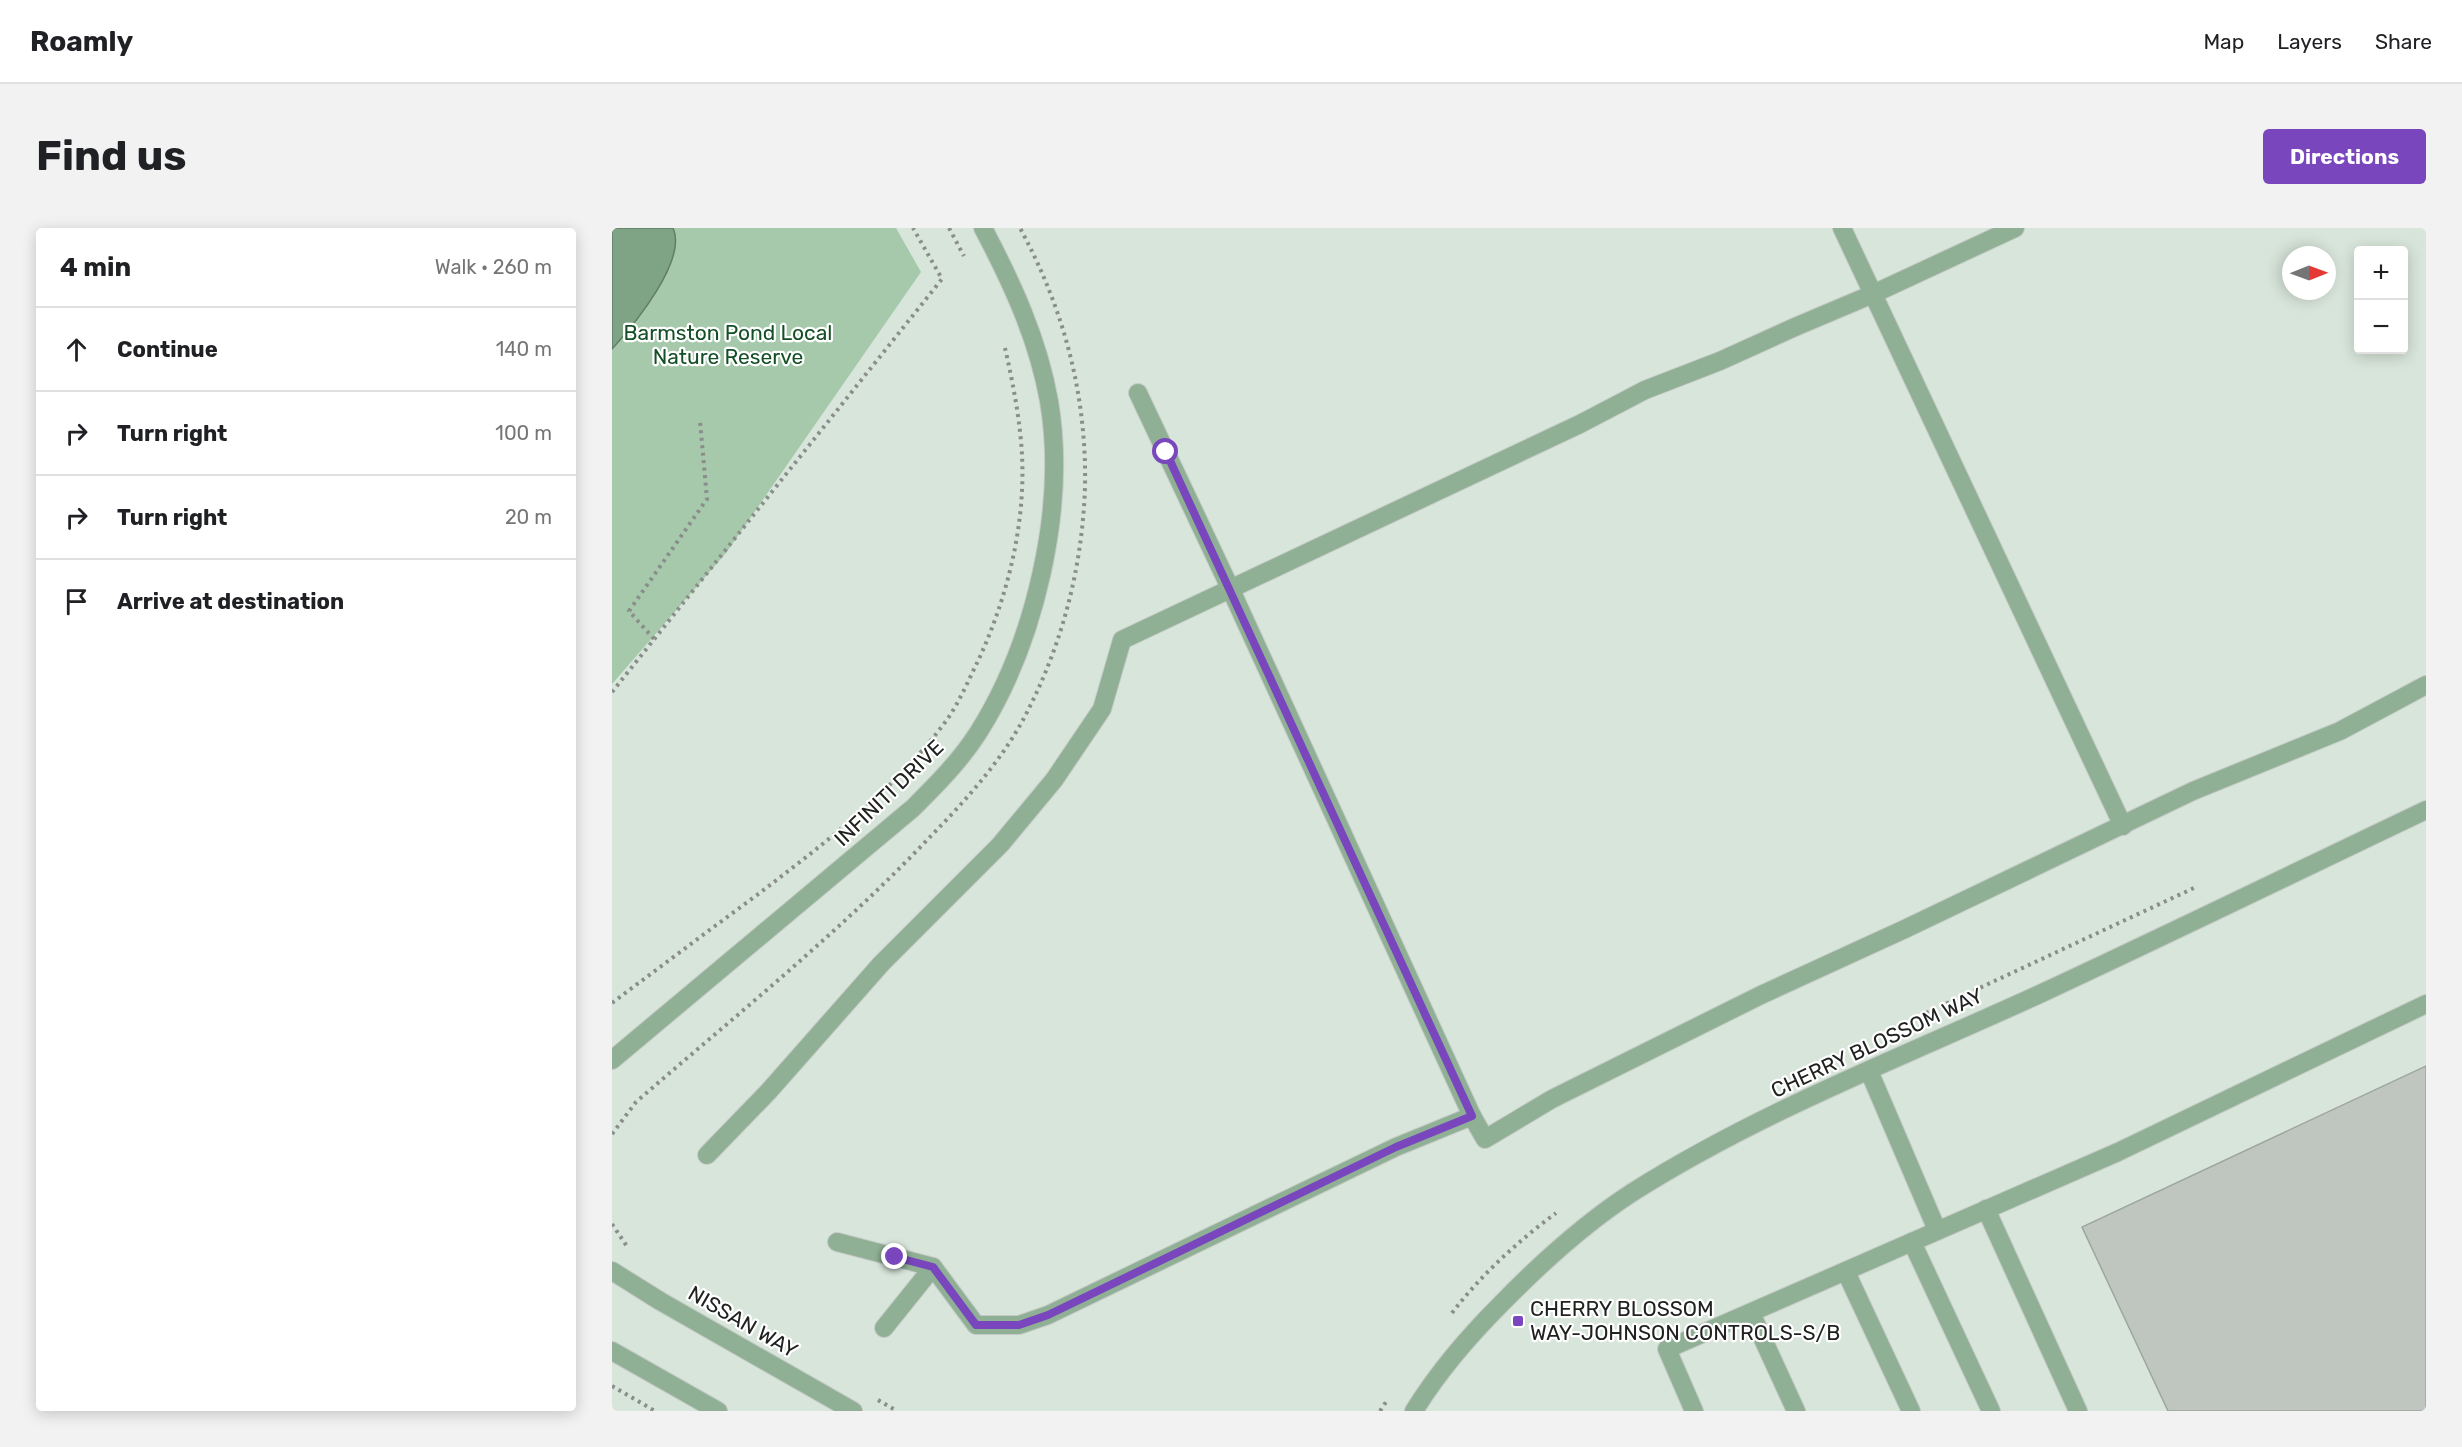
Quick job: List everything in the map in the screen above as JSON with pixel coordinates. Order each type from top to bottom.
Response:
[{"type":"street","name":"INFINITI DRIVE","points":[[612,1060],[913,808],[949,772],[978,734],[1000,696],[1022,640],[1038,588],[1049,525],[1054,467],[1049,402],[1036,347],[1012,282],[983,228]]},
{"type":"street","points":[[1842,228],[2123,826]]},
{"type":"street","points":[[707,1155],[769,1091],[881,964],[1000,846],[1054,780],[1102,709],[1122,640],[1580,424],[1645,390],[1720,361],[1873,294],[2015,228]]},
{"type":"street","points":[[1138,393],[1231,590],[1472,1116],[1485,1139],[1552,1099],[1761,995],[2193,791],[2340,730],[2426,685]]},
{"type":"street","name":"CHERRY BLOSSOM WAY","points":[[1414,1411],[1472,1333],[1526,1279],[1594,1221],[1631,1194],[1695,1155],[1783,1110],[2055,987],[2426,810]]},
{"type":"street","points":[[1694,1411],[1667,1349],[2118,1152],[2426,1004]]},
{"type":"street","points":[[1869,1071],[1937,1230]]},
{"type":"street","points":[[837,1242],[933,1267],[976,1325],[1019,1325],[1048,1315],[1113,1285],[1396,1147],[1472,1116]]},
{"type":"street","points":[[1986,1209],[2078,1411]]},
{"type":"street","points":[[1912,1242],[1991,1411]]},
{"type":"street","points":[[884,1328],[933,1267]]},
{"type":"street","name":"NISSAN WAY","points":[[612,1271],[830,1405],[853,1411]]},
{"type":"street","points":[[1846,1272],[1911,1411]]},
{"type":"street","points":[[1751,1313],[1796,1411]]},
{"type":"street","points":[[612,1351],[718,1411]]},
{"type":"path","points":[[612,692],[942,279],[913,228]]},
{"type":"path","points":[[949,228],[966,258]]},
{"type":"path","points":[[612,1134],[636,1102],[832,932],[899,870],[944,823],[1001,755],[1023,719],[1044,677],[1062,630],[1073,590],[1081,542],[1085,466],[1083,427],[1069,346],[1056,303],[1020,228]]},
{"type":"path","points":[[612,1004],[797,864],[861,812],[916,758],[947,719],[991,633],[1016,546],[1021,496],[1022,444],[1016,397],[1004,346]]},
{"type":"path","points":[[654,639],[629,611],[707,499],[700,421]]},
{"type":"path","points":[[612,1386],[655,1411]]},
{"type":"shaded area","points":[[612,228],[2426,228],[2426,1411],[612,1411]]},
{"type":"shaded area","points":[[612,228],[673,228],[676,241],[673,257],[656,292],[612,349]]},
{"type":"green space","name":"Barmston Pond Local Nature Reserve","points":[[612,228],[896,228],[921,272],[726,553],[612,684]]},
{"type":"building","points":[[2426,1066],[2426,1411],[2168,1411],[2082,1227]]},
{"type":"place","name":"CHERRY BLOSSOM WAY-JOHNSON CONTROLS-S/B","points":[[1518,1321]]},
{"type":"route","points":[[895,1257],[933,1267],[976,1325],[1019,1325],[1048,1315],[1113,1285],[1184,1248],[1396,1147],[1472,1116],[1166,452]]}]
